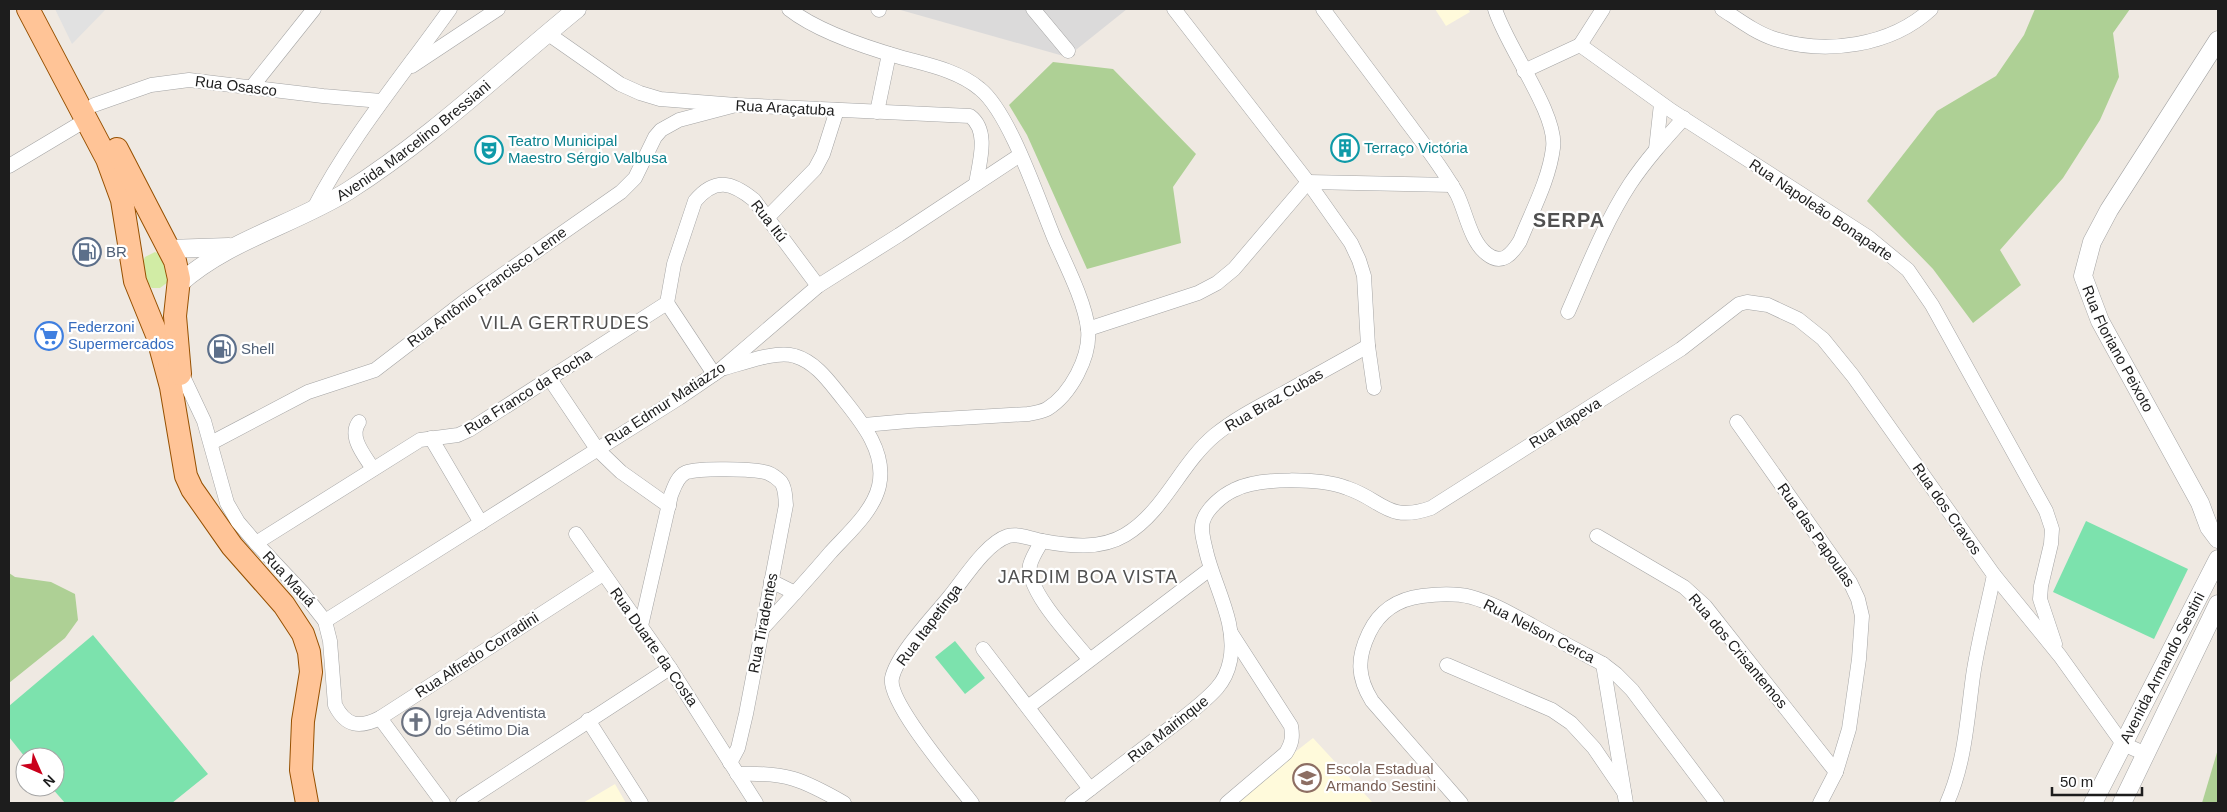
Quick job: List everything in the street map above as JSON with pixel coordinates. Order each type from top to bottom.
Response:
[{"type":"main road","points":[[28,9],[90,112],[175,261],[179,284],[175,316],[183,399],[205,506]]},
{"type":"main road","points":[[43,9],[90,112],[117,181],[128,228],[132,266],[161,348],[171,387],[186,476],[192,489],[232,546],[284,605],[303,634],[309,652],[311,672],[303,721],[300,770],[307,803]]},
{"type":"main road","points":[[132,266],[139,254],[145,250],[168,248]]},
{"type":"main road","points":[[139,290],[159,295],[166,293],[179,284]]},
{"type":"street","points":[[251,88],[314,9]]},
{"type":"street","points":[[313,210],[325,186],[382,101],[450,9]]},
{"type":"street","points":[[406,71],[498,9]]},
{"type":"street","name":"Avenida Marcelino Bressiani","points":[[179,284],[210,260],[235,246],[313,210],[347,191],[402,154],[577,9]]},
{"type":"street","points":[[789,9],[829,32],[889,54],[931,66],[972,83],[982,90],[994,105],[1020,155],[1078,294],[1088,329],[1085,353],[1078,373],[1068,391],[1045,411],[1028,414],[864,425]]},
{"type":"street","points":[[1033,9],[1068,51]]},
{"type":"street","points":[[1174,9],[1308,182],[1351,243],[1364,276],[1368,346],[1374,388]]},
{"type":"street","points":[[1323,9],[1435,158],[1452,185],[1462,204],[1471,230],[1486,254],[1501,259],[1508,257],[1520,241],[1549,170],[1554,146],[1553,131],[1545,111],[1500,26],[1494,9]]},
{"type":"street","points":[[1524,71],[1580,45],[1603,9]]},
{"type":"street","points":[[1722,9],[1754,30],[1774,39],[1799,45],[1836,46],[1868,42],[1904,29],[1931,9]]},
{"type":"street","name":"Rua Araçatuba","points":[[547,33],[620,84],[660,99],[736,105],[970,116],[976,121],[982,138],[976,184]]},
{"type":"street","name":"Rua Floriano Peixoto","points":[[2200,503],[2100,320],[2083,276],[2092,242],[2109,210],[2218,40]]},
{"type":"street","name":"Rua Napoleão Bonaparte","points":[[1580,45],[1662,104],[1868,237],[1908,270],[1918,282],[2046,510],[2052,528],[2051,544],[2041,586],[2040,599],[2060,656]]},
{"type":"street","points":[[877,112],[889,54]]},
{"type":"street","name":"Rua Osasco","points":[[9,166],[90,112],[150,85],[189,80],[382,101]]},
{"type":"street","points":[[1656,150],[1662,104]]},
{"type":"street","name":"Rua Antônio Francisco Leme","points":[[211,443],[308,392],[374,370],[465,301],[621,192],[635,178],[655,137],[661,130],[679,120],[736,105]]},
{"type":"street","points":[[768,217],[815,169],[823,154],[837,110]]},
{"type":"street","points":[[1568,312],[1615,208],[1656,150],[1684,118]]},
{"type":"street","name":"Rua Edmur Matiazzo","points":[[325,622],[679,398],[717,372],[818,286],[1020,155]]},
{"type":"street","points":[[345,157],[342,178],[343,185],[347,191]]},
{"type":"street","points":[[1308,182],[1452,185]]},
{"type":"street","points":[[1088,329],[1198,293],[1217,283],[1234,269],[1308,182]]},
{"type":"street","name":"Rua Itú","points":[[667,303],[671,278],[695,201],[702,192],[717,184],[729,185],[744,192],[768,217],[818,286]]},
{"type":"street","points":[[168,248],[235,246]]},
{"type":"street","name":"Rua dos Cravos","points":[[1728,312],[1747,302],[1768,305],[1798,319],[1823,339],[1853,376],[1994,575],[2060,656],[2123,744]]},
{"type":"street","points":[[667,303],[717,372],[778,355],[793,355],[806,360],[816,368],[864,425],[875,448],[879,468],[879,486],[876,494],[856,524],[762,629]]},
{"type":"street","name":"Rua Franco da Rocha","points":[[256,544],[420,440],[458,435],[469,430],[667,303]]},
{"type":"street","name":"Rua Itapeva","points":[[1394,512],[1415,514],[1431,508],[1674,353],[1728,312]]},
{"type":"street","name":"Rua Braz Cubas","points":[[1042,541],[1088,546],[1107,542],[1124,535],[1140,524],[1159,504],[1214,436],[1242,416],[1368,346]]},
{"type":"street","name":"Rua Mauá","points":[[180,368],[204,421],[211,443],[215,467],[227,503],[238,522],[256,544],[303,593],[325,622],[330,641],[335,705],[348,721]]},
{"type":"street","points":[[550,379],[597,449],[621,472],[669,506],[640,626]]},
{"type":"street","points":[[359,422],[355,427],[355,437],[373,469]]},
{"type":"street","name":"Rua das Papoulas","points":[[1737,422],[1850,582],[1858,600],[1862,616],[1859,659],[1849,729],[1836,772],[1820,803]]},
{"type":"street","points":[[431,438],[481,522]]},
{"type":"street","name":"Rua Tiradentes","points":[[669,506],[675,484],[684,472],[693,470],[749,470],[768,473],[780,482],[784,489],[786,505],[733,768]]},
{"type":"street","name":"Rua Mairinque","points":[[1072,803],[1203,702],[1226,676],[1230,660],[1231,633],[1210,569],[1201,531],[1203,520],[1208,511],[1219,500],[1234,490],[1250,484],[1290,480],[1327,482],[1348,488],[1394,512]]},
{"type":"street","points":[[2200,503],[2218,522]]},
{"type":"street","points":[[2200,503],[2207,522],[2218,539]]},
{"type":"street","name":"Rua Duarte da Costa","points":[[576,534],[670,668],[756,803]]},
{"type":"street","name":"Rua Itapetinga","points":[[972,803],[908,718],[896,699],[892,677],[911,645],[982,555],[1007,536],[1017,535],[1042,541]]},
{"type":"street","name":"Rua dos Crisantemos","points":[[1597,536],[1684,587],[1705,606],[1836,772]]},
{"type":"street","points":[[1042,541],[1030,566],[1033,583],[1051,611],[1089,659]]},
{"type":"street","name":"Avenida Armando Sestini","points":[[2093,803],[2218,559]]},
{"type":"street","points":[[1028,707],[1210,569]]},
{"type":"street","name":"Rua Alfredo Corradini","points":[[348,721],[356,724],[367,724],[380,718],[603,574]]},
{"type":"street","points":[[1947,803],[1956,782],[1965,743],[1974,674],[1994,575]]},
{"type":"street","points":[[771,580],[795,593]]},
{"type":"street","name":"Rua Nelson Cerca","points":[[1461,803],[1372,700],[1363,687],[1360,669],[1361,652],[1370,631],[1384,611],[1395,603],[1409,598],[1433,595],[1471,597],[1499,607],[1603,664],[1632,690],[1717,803]]},
{"type":"street","name":"Avenida Armando Sestini","points":[[2122,803],[2218,604]]},
{"type":"street","points":[[1227,803],[1286,753],[1293,736],[1291,726],[1231,633]]},
{"type":"street","points":[[983,648],[1090,789]]},
{"type":"street","points":[[1603,664],[1625,798]]},
{"type":"street","points":[[1447,665],[1552,710],[1571,723],[1594,748],[1625,798]]},
{"type":"street","points":[[463,803],[670,668]]},
{"type":"street","points":[[380,718],[444,803]]},
{"type":"street","points":[[588,720],[641,803]]},
{"type":"street","points":[[2123,744],[2146,754]]},
{"type":"street","points":[[733,768],[785,775],[807,783],[844,803]]},
{"type":"shaded area","points":[[55,9],[106,9],[72,44]]},
{"type":"shaded area","points":[[897,9],[1127,9],[1067,57]]},
{"type":"shaded area","points":[[1435,9],[1468,9],[1470,12],[1446,26]]},
{"type":"shaded area","name":"Escola Estadual Armando Sestini","points":[[1313,738],[1373,803],[1230,803]]},
{"type":"shaded area","points":[[615,784],[626,803],[583,803]]},
{"type":"green space","points":[[2035,9],[2130,9],[2113,33],[2119,77],[2100,120],[2063,178],[2000,250],[2021,285],[1973,323],[1933,269],[1867,201],[1937,111],[1996,76],[2024,35]]},
{"type":"green space","points":[[1053,62],[1113,69],[1196,154],[1173,187],[1181,243],[1087,269],[1027,135],[1009,105]]},
{"type":"green space","points":[[155,252],[166,257],[168,282],[160,288],[152,288],[145,282],[140,269],[145,257]]},
{"type":"green space","points":[[2086,521],[2188,569],[2154,639],[2053,592]]},
{"type":"green space","points":[[9,573],[15,577],[51,582],[75,594],[78,620],[65,638],[9,683]]},
{"type":"green space","points":[[93,635],[208,774],[172,803],[65,803],[60,797],[65,797],[65,747],[17,747],[9,737],[9,706]]},
{"type":"green space","points":[[955,641],[985,678],[965,694],[935,657]]},
{"type":"green space","points":[[2218,749],[2218,803],[2202,803]]},
{"type":"place","name":"Terraço Victória","points":[[1345,148]]},
{"type":"place","name":"Teatro Municipal Maestro Sérgio Valbusa","points":[[489,150]]},
{"type":"place","name":"BR","points":[[87,252]]},
{"type":"place","name":"Federzoni Supermercados","points":[[49,336]]},
{"type":"place","name":"Shell","points":[[222,349]]},
{"type":"place","name":"Igreja Adventista do Sétimo Dia","points":[[416,722]]},
{"type":"place","name":"Escola Estadual Armando Sestini","points":[[1307,778]]},
{"type":"district","name":"SERPA","points":[[1569,220]]},
{"type":"district","name":"VILA GERTRUDES","points":[[565,323]]},
{"type":"district","name":"JARDIM BOA VISTA","points":[[1088,577]]}]
